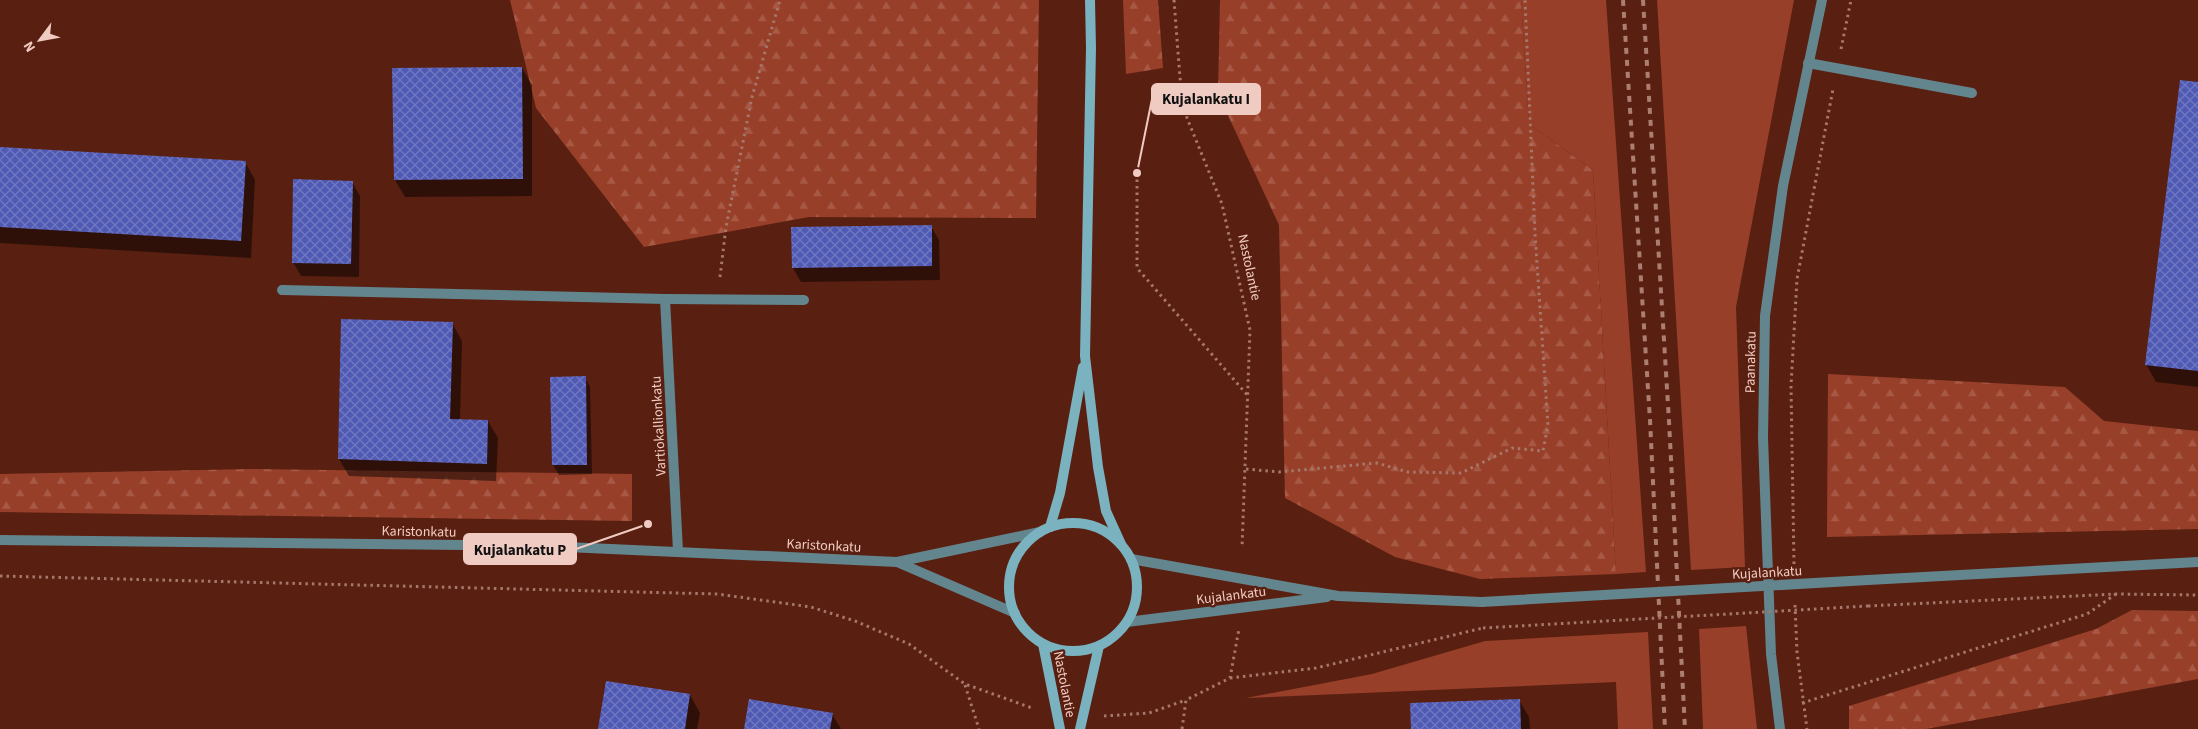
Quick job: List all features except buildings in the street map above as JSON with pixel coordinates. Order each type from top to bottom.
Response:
[{"type":"main road","points":[[1090,0],[1091,58],[1085,356],[1106,511],[1137,575],[1137,591],[1134,607],[1127,622],[1120,632],[1100,646],[1077,651],[1054,648],[1043,644],[1022,625],[1015,613],[1010,595],[1010,577],[1016,559],[1026,544],[1045,530],[1064,524],[1080,523],[1095,527],[1109,534],[1121,544]]},
{"type":"main road","points":[[1045,530],[1060,493],[1085,356]]},
{"type":"main road","name":"Nastolantie","points":[[1043,644],[1060,729]]},
{"type":"main road","name":"Nastolantie","points":[[1080,729],[1100,646]]},
{"type":"street","name":"Paanakatu","points":[[1780,729],[1771,654],[1763,438],[1764,316],[1783,186],[1822,0]]},
{"type":"street","points":[[1808,63],[1836,70],[1972,93]]},
{"type":"street","points":[[282,290],[665,299],[804,300]]},
{"type":"street","name":"Vartiokallionkatu","points":[[665,299],[678,551]]},
{"type":"street","name":"Karistonkatu","points":[[0,540],[545,546],[897,562],[1045,530]]},
{"type":"street","name":"Kujalankatu","points":[[1131,560],[1338,596],[1482,602],[2198,562]]},
{"type":"street","name":"Karistonkatu","points":[[897,562],[1015,613]]},
{"type":"street","name":"Kujalankatu","points":[[1127,622],[1338,596]]},
{"type":"path","points":[[718,300],[726,227],[752,97],[780,0]]},
{"type":"path","name":"Nastolantie","points":[[1174,0],[1180,78],[1187,118],[1222,204],[1250,330],[1242,548]]},
{"type":"path","points":[[1246,469],[1279,472],[1377,463],[1408,472],[1461,473],[1512,448],[1543,450],[1548,425],[1535,234],[1525,0]]},
{"type":"path","points":[[1794,567],[1791,386],[1797,279],[1851,0]]},
{"type":"path","points":[[1137,173],[1137,268],[1249,397]]},
{"type":"path","points":[[0,576],[718,594],[811,607],[856,621],[909,644],[965,684],[1032,708]]},
{"type":"path","points":[[1103,716],[1149,713],[1186,700],[1230,678],[1316,668],[1483,628],[2116,594],[2198,595]]},
{"type":"path","points":[[1802,703],[2087,614],[2116,594]]},
{"type":"path","points":[[1795,595],[1797,652],[1802,703],[1807,729]]},
{"type":"path","points":[[1230,678],[1240,628]]},
{"type":"path","points":[[965,684],[978,729]]},
{"type":"path","points":[[1182,729],[1186,700]]},
{"type":"green space","points":[[510,0],[1039,0],[1036,218],[809,217],[644,247],[536,108]]},
{"type":"green space","points":[[1123,0],[1158,0],[1163,68],[1126,74]]},
{"type":"green space","points":[[1220,0],[1521,0],[1529,124],[1593,170],[1616,574],[1480,579],[1395,557],[1285,498],[1279,225],[1218,94]]},
{"type":"green space","points":[[1521,0],[1606,0],[1646,572],[1616,574],[1593,170],[1529,124]]},
{"type":"green space","points":[[1657,0],[1794,0],[1736,307],[1745,567],[1691,570]]},
{"type":"green space","points":[[1828,374],[2065,387],[2104,421],[2198,431],[2198,529],[1827,537]]},
{"type":"green space","points":[[251,469],[632,474],[632,521],[0,512],[0,474]]},
{"type":"green space","points":[[2132,610],[2198,611],[2198,679],[1926,729],[1849,729],[1849,706],[2096,629]]},
{"type":"green space","points":[[1746,626],[1757,729],[1703,729],[1699,629]]},
{"type":"green space","points":[[1648,632],[1653,729],[1618,729],[1616,682],[1246,698],[1372,674],[1485,641]]},
{"type":"railway","points":[[1623,0],[1650,420],[1665,729]]},
{"type":"railway","points":[[1643,0],[1669,421],[1685,729]]},
{"type":"place","name":"Kujalankatu I","points":[[1137,173]]},
{"type":"place","name":"Kujalankatu P","points":[[648,524]]}]
